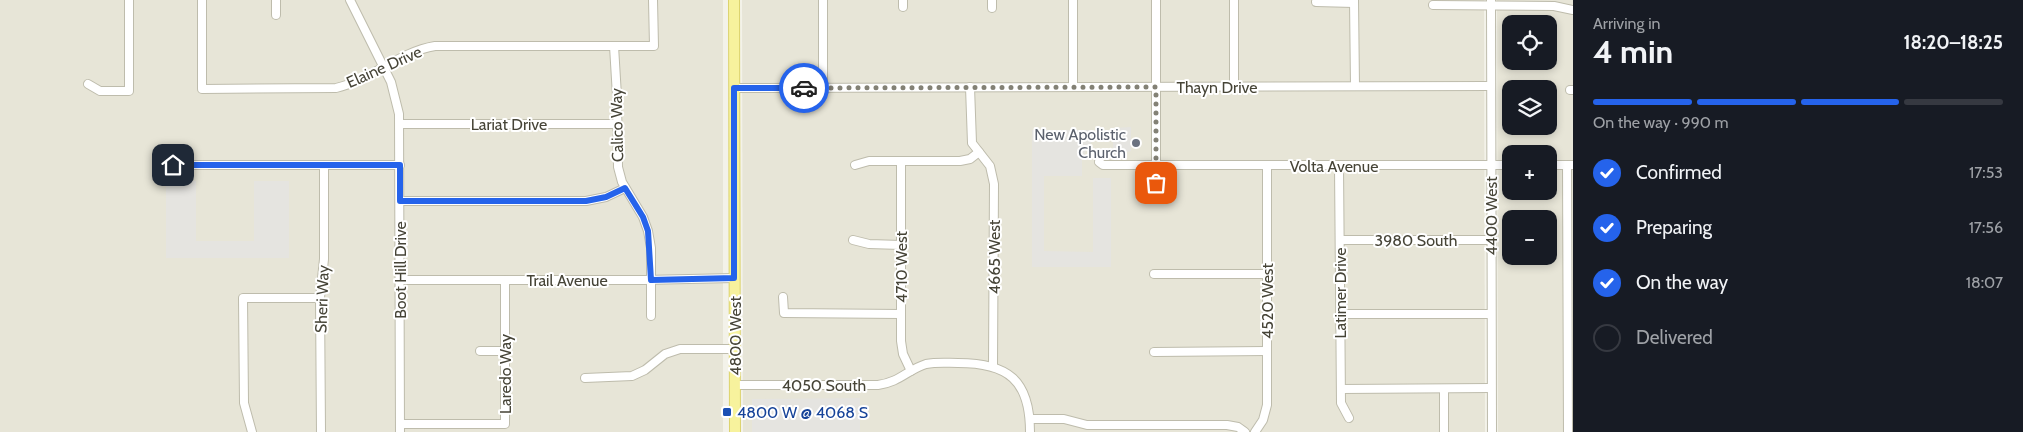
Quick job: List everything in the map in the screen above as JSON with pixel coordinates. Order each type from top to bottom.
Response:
[{"type":"main road","name":"4800 West","points":[[734,0],[735,432]]},
{"type":"street","points":[[88,84],[100,91],[129,91],[129,0]]},
{"type":"street","name":"Elaine Drive","points":[[202,0],[202,89],[331,88],[351,83],[420,50],[435,46],[654,46],[654,0]]},
{"type":"street","points":[[276,0],[276,14]]},
{"type":"street","name":"Boot Hill Drive","points":[[350,0],[384,67],[397,98],[400,124],[400,428]]},
{"type":"street","points":[[823,0],[823,88]]},
{"type":"street","points":[[1073,0],[1073,87]]},
{"type":"street","points":[[1154,195],[1156,165],[1156,0]]},
{"type":"street","points":[[1234,0],[1234,87]]},
{"type":"street","points":[[1316,2],[1354,1],[1355,86]]},
{"type":"street","points":[[1433,5],[1491,3],[1554,6],[1573,10]]},
{"type":"street","name":"4400 West","points":[[1491,3],[1492,432]]},
{"type":"street","name":"Calico Way","points":[[614,46],[618,168],[625,188],[643,217],[648,231],[651,316]]},
{"type":"street","name":"Thayn Drive","points":[[734,88],[1491,86]]},
{"type":"street","name":"4665 West","points":[[970,87],[971,137],[974,147],[990,166],[994,184],[993,366]]},
{"type":"street","name":"Lariat Drive","points":[[400,124],[617,124]]},
{"type":"street","points":[[855,165],[869,162],[964,161],[979,152]]},
{"type":"street","name":"4710 West","points":[[901,161],[901,314],[903,354],[911,371]]},
{"type":"street","name":"Volta Avenue","points":[[1099,162],[1103,165],[1502,165]]},
{"type":"street","points":[[173,165],[400,165]]},
{"type":"street","name":"Sheri Way","points":[[321,432],[320,298],[324,259],[324,165]]},
{"type":"street","points":[[1557,165],[1570,165],[1570,400],[1568,432]]},
{"type":"street","name":"4520 West","points":[[1255,432],[1264,420],[1267,405],[1267,166]]},
{"type":"street","name":"Latimer Drive","points":[[1339,166],[1341,389],[1342,406],[1349,418]]},
{"type":"street","points":[[400,201],[586,201],[606,197],[625,188]]},
{"type":"street","points":[[853,240],[866,244],[901,245]]},
{"type":"street","name":"3980 South","points":[[1340,240],[1491,240]]},
{"type":"street","points":[[1154,274],[1267,274]]},
{"type":"street","name":"Trail Avenue","points":[[400,280],[651,280],[734,278]]},
{"type":"street","name":"Laredo Way","points":[[400,428],[505,424],[505,280]]},
{"type":"street","points":[[783,297],[784,313],[901,314]]},
{"type":"street","points":[[252,432],[244,403],[243,298],[320,298]]},
{"type":"street","points":[[1341,314],[1491,314]]},
{"type":"street","points":[[585,378],[636,375],[650,367],[665,354],[680,349],[735,349]]},
{"type":"street","points":[[480,351],[505,352]]},
{"type":"street","points":[[1154,352],[1267,351]]},
{"type":"street","name":"4050 South","points":[[735,384],[878,385],[896,381],[919,366],[934,363],[972,363],[993,366]]},
{"type":"street","points":[[993,366],[1003,371],[1018,384],[1026,398],[1029,406],[1030,432]]},
{"type":"street","points":[[1444,388],[1444,432]]},
{"type":"street","points":[[1341,389],[1492,388]]},
{"type":"street","points":[[1030,419],[1064,419],[1087,425],[1227,425],[1238,427],[1245,432]]},
{"type":"shaded area","points":[[0,0],[723,0],[723,432],[0,432]]},
{"type":"shaded area","points":[[742,0],[1484,0],[1485,432],[743,432]]},
{"type":"shaded area","points":[[1497,0],[1573,0],[1573,432],[1498,432]]},
{"type":"shaded area","points":[[1131,127],[1131,151],[1127,152],[1127,157],[1113,157],[1113,128]]},
{"type":"shaded area","points":[[1032,130],[1093,130],[1093,141],[1088,146],[1082,160],[1082,176],[1044,176],[1044,251],[1093,252],[1093,178],[1111,178],[1111,267],[1032,267]]},
{"type":"shaded area","points":[[166,181],[196,181],[196,241],[254,241],[254,181],[289,181],[289,258],[166,258]]},
{"type":"shaded area","points":[[860,398],[860,432],[752,432],[752,399]]},
{"type":"way so far","points":[[804,88],[1156,87],[1156,183]]},
{"type":"place","name":"New Apolistic Church","points":[[1136,143]]},
{"type":"place","name":"4800 W @ 4068 S","points":[[727,412]]},
{"type":"route","points":[[173,165],[400,165],[400,201],[586,201],[606,197],[625,188],[643,217],[648,231],[651,280],[734,278],[734,88],[804,88]]}]
